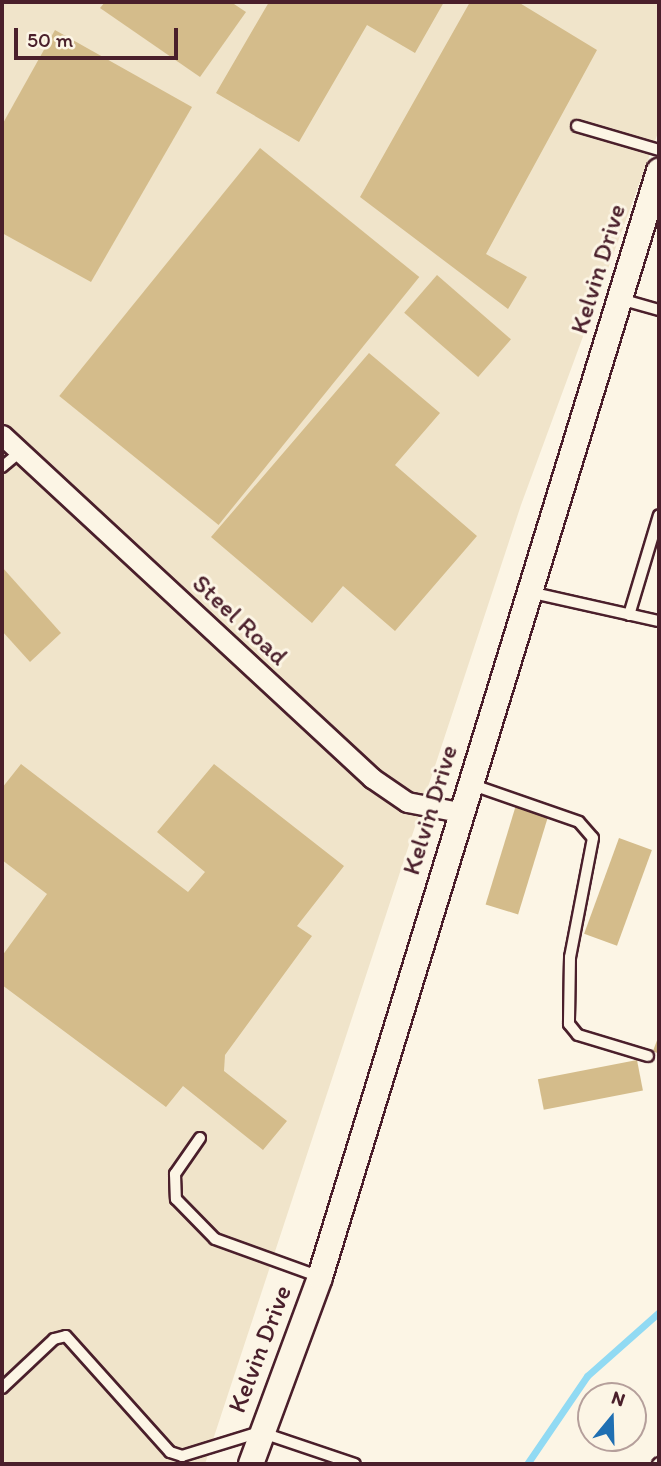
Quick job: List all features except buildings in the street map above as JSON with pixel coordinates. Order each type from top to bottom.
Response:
[{"type":"street","name":"Kelvin Drive","points":[[251,1464],[260,1432],[320,1277],[459,812],[659,175]]},
{"type":"street","name":"Steel Road","points":[[2,435],[372,778],[407,802],[459,812]]},
{"type":"lane","points":[[577,126],[659,150]]},
{"type":"lane","points":[[620,299],[659,310]]},
{"type":"lane","points":[[2,467],[20,452]]},
{"type":"lane","points":[[629,615],[659,514]]},
{"type":"lane","points":[[528,592],[659,621]]},
{"type":"lane","points":[[469,783],[579,822],[593,838],[570,957],[569,1024],[579,1035],[648,1056]]},
{"type":"lane","points":[[200,1138],[175,1174],[176,1199],[215,1239],[320,1277]]},
{"type":"lane","points":[[2,1388],[54,1339],[66,1336],[170,1452],[181,1455],[260,1432],[355,1464]]},
{"type":"shaded area","points":[[2,2],[659,2],[659,130],[521,505],[205,1464],[2,1464]]},
{"type":"waterway","points":[[527,1464],[587,1376],[659,1312]]}]
